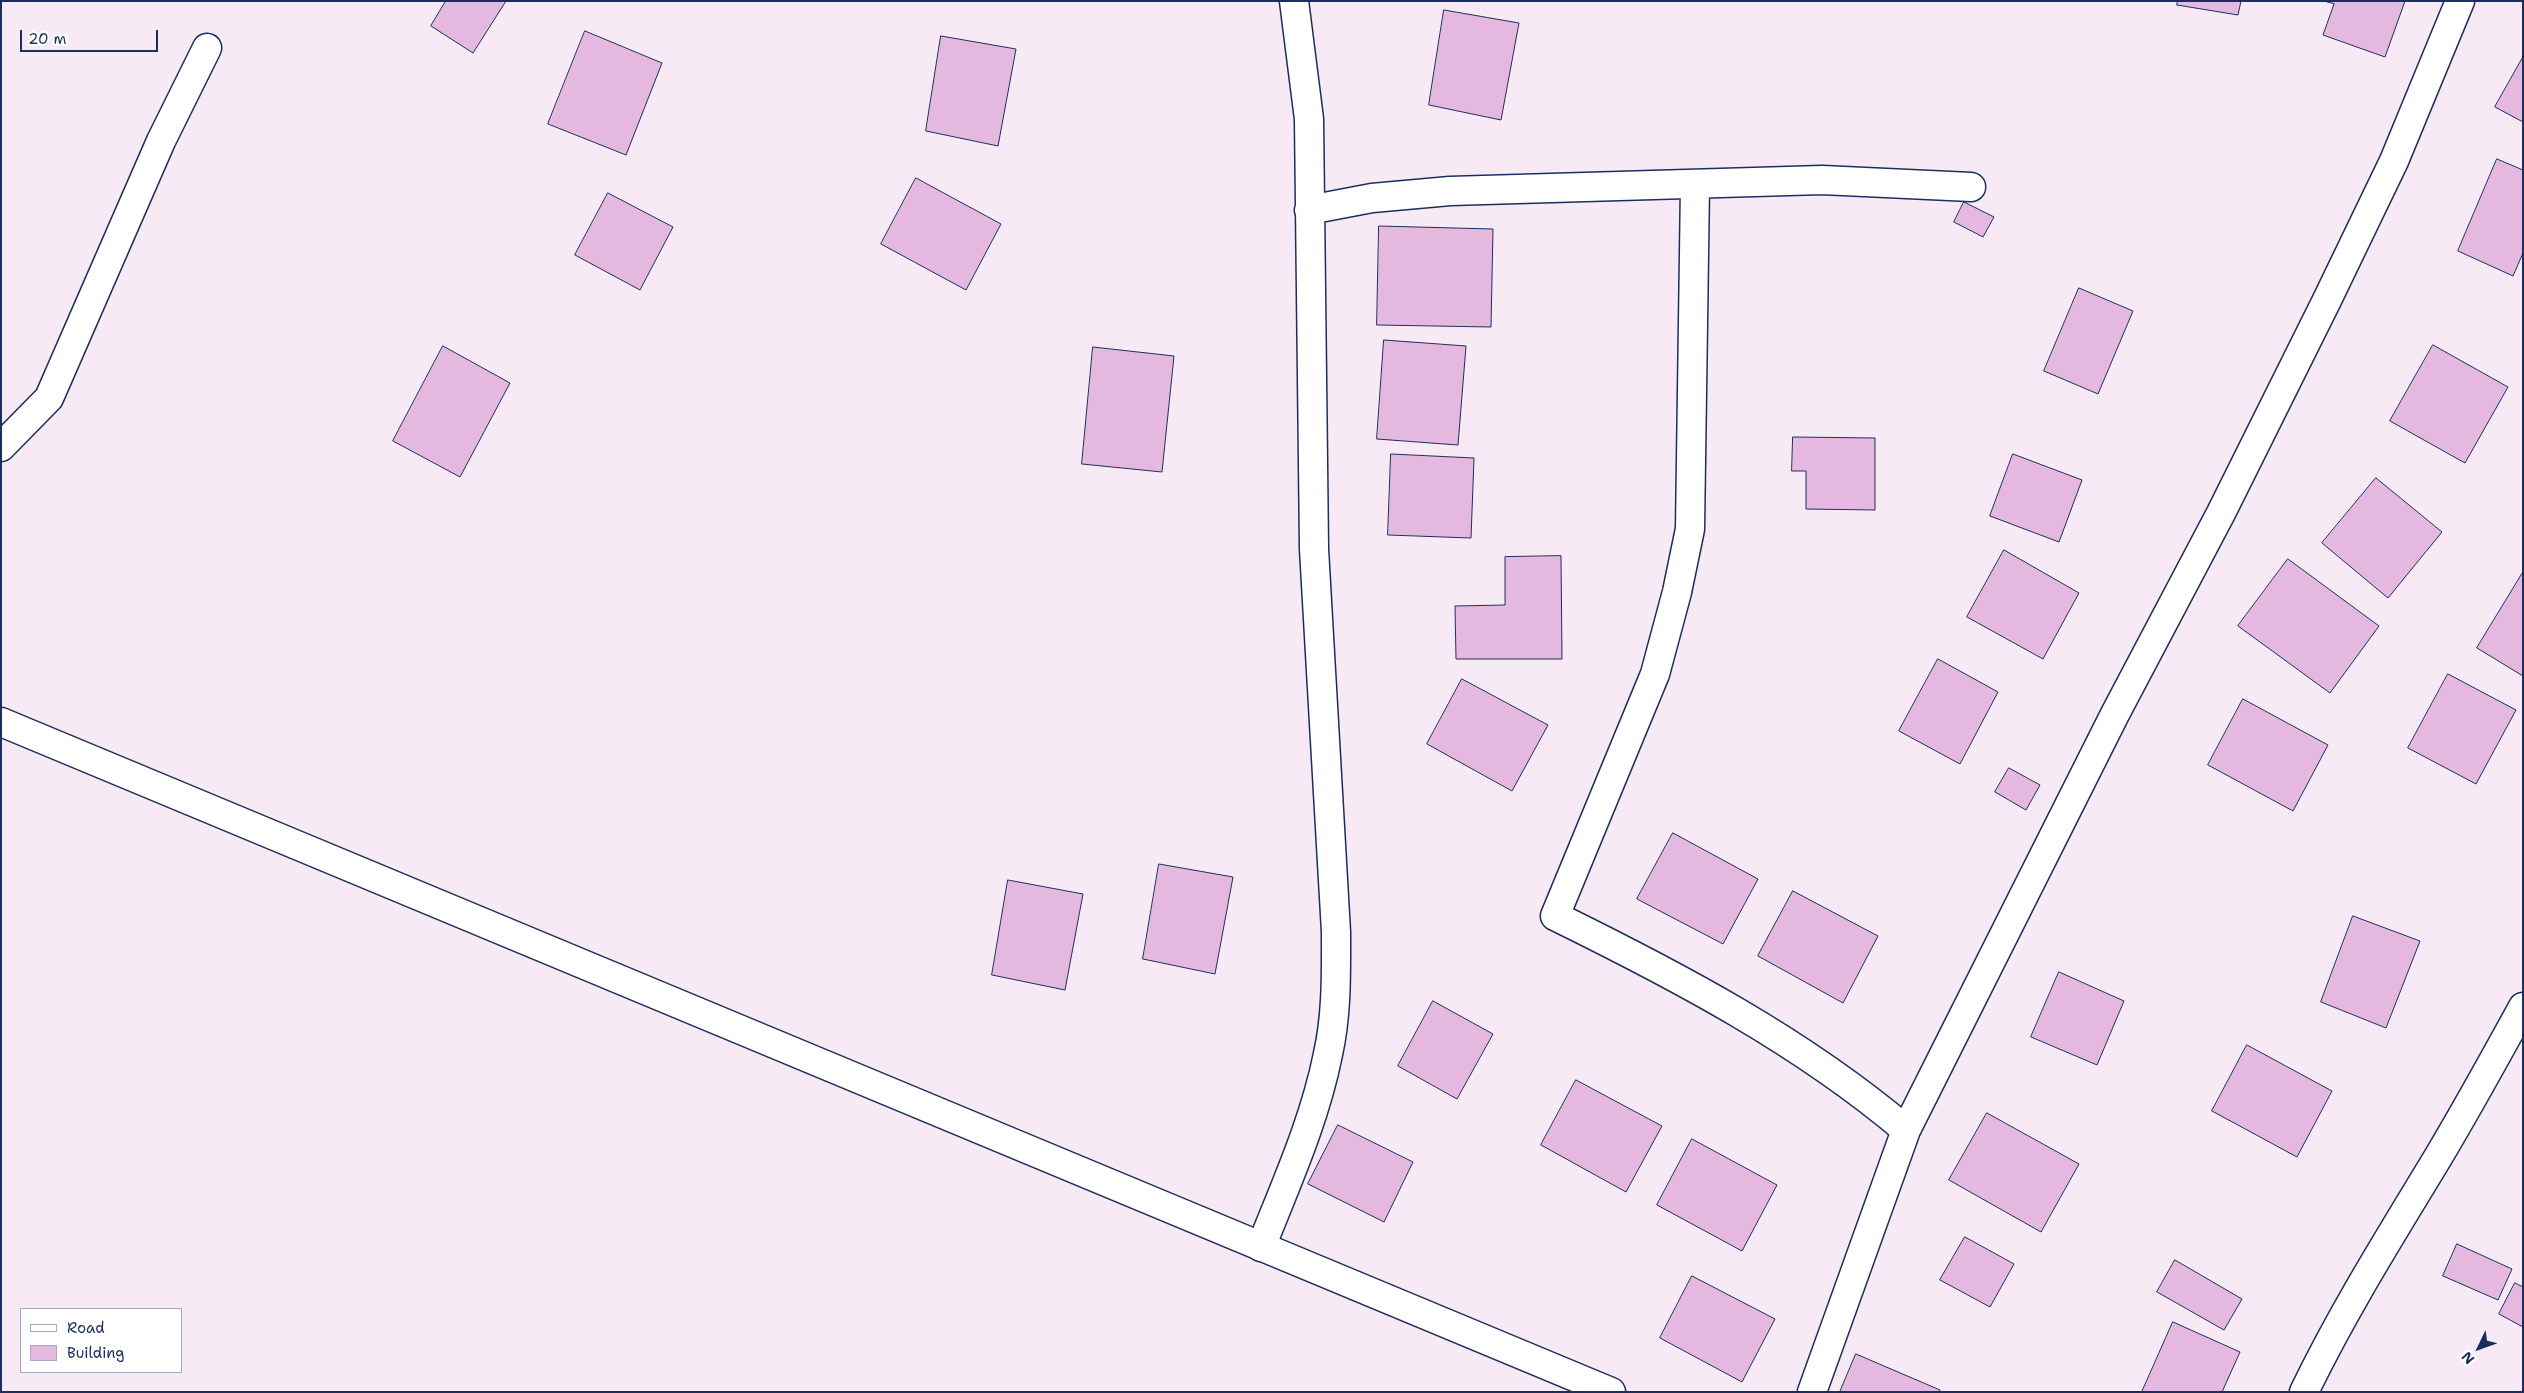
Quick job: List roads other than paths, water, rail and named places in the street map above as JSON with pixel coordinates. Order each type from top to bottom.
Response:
[{"type":"street","points":[[1261,1248],[1313,1113],[1329,1053],[1336,992],[1336,932],[1314,549],[1309,119],[1294,1]]},
{"type":"street","points":[[1812,1392],[1906,1130],[2115,714],[2221,513],[2331,291],[2394,161],[2460,1]]},
{"type":"street","points":[[1,446],[49,398],[161,141],[207,48]]},
{"type":"street","points":[[1309,210],[1372,198],[1450,191],[1822,180],[1972,186]]},
{"type":"street","points":[[1695,185],[1690,529],[1677,592],[1655,674],[1555,916],[1644,960],[1729,1007],[1866,1096],[1906,1130]]},
{"type":"street","points":[[1,722],[1261,1248],[1611,1392]]},
{"type":"street","points":[[2304,1392],[2328,1343],[2447,1141],[2523,1007]]}]
